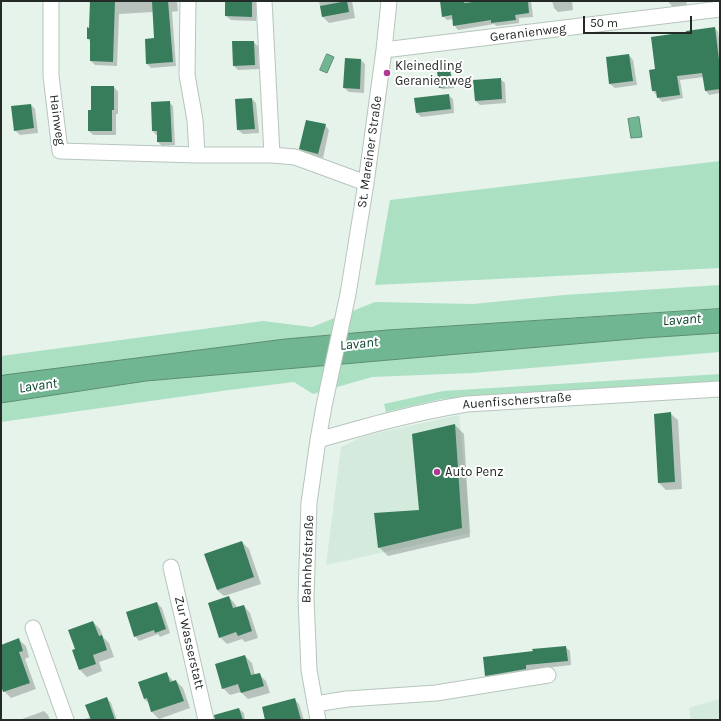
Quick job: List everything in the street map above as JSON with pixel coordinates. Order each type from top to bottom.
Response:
[{"type":"street","name":"Hainweg","points":[[51,1],[51,76],[60,151],[197,155],[272,155],[295,158],[366,183]]},
{"type":"street","points":[[188,1],[187,75],[194,120],[197,155]]},
{"type":"street","points":[[264,1],[272,155]]},
{"type":"street","name":"St. Mareiner Straße","points":[[326,398],[347,302],[366,183],[384,50],[388,1]]},
{"type":"street","name":"Geranienweg","points":[[384,50],[720,9]]},
{"type":"street","name":"Auenfischerstraße","points":[[318,440],[409,415],[467,404],[720,389]]},
{"type":"street","name":"Bahnhofstraße","points":[[318,720],[309,670],[306,598],[309,503],[326,398]]},
{"type":"street","name":"Zur Wasserstatt","points":[[171,567],[206,720]]},
{"type":"street","points":[[34,628],[66,720]]},
{"type":"street","points":[[315,704],[347,699],[436,693],[548,675]]},
{"type":"shaded area","points":[[720,161],[720,268],[375,285],[390,200]]},
{"type":"shaded area","points":[[720,285],[720,309],[388,330],[285,339],[1,376],[1,356],[263,321],[312,327],[375,302],[473,304],[564,295]]},
{"type":"shaded area","points":[[720,333],[720,352],[472,373],[372,377],[313,394],[294,382],[1,422],[1,403],[146,381],[644,338]]},
{"type":"shaded area","points":[[720,374],[720,382],[442,399],[386,412],[384,404],[443,391]]},
{"type":"shaded area","points":[[459,415],[471,533],[326,565],[341,447],[364,436]]},
{"type":"shaded area","points":[[720,699],[720,720],[691,720],[689,708]]},
{"type":"water","points":[[327,54],[334,57],[327,73],[320,70]]},
{"type":"water","points":[[639,117],[642,137],[631,138],[628,119]]},
{"type":"water","name":"Lavant","points":[[720,309],[720,333],[644,338],[146,381],[1,403],[1,376],[4,375],[285,339],[388,330]]},
{"type":"building","points":[[90,1],[115,1],[113,62],[90,61],[90,39],[87,39],[87,27],[89,28]]},
{"type":"building","points":[[152,1],[168,1],[173,62],[146,64],[145,39],[154,38]]},
{"type":"building","points":[[225,1],[252,1],[252,17],[225,16]]},
{"type":"building","points":[[347,1],[349,12],[322,17],[320,6]]},
{"type":"building","points":[[440,1],[464,1],[464,3],[480,1],[528,1],[529,13],[515,15],[516,20],[491,23],[491,20],[453,26],[452,15],[442,17]]},
{"type":"building","points":[[715,27],[720,68],[720,89],[705,91],[702,73],[677,76],[680,95],[657,98],[656,91],[652,91],[649,70],[655,69],[651,37]]},
{"type":"building","points":[[232,41],[254,41],[255,65],[233,66]]},
{"type":"building","points":[[629,54],[633,81],[609,84],[606,57]]},
{"type":"building","points":[[345,58],[361,59],[360,89],[343,88]]},
{"type":"building","points":[[450,69],[452,86],[439,88],[437,71]]},
{"type":"building","points":[[501,78],[502,99],[475,101],[473,80]]},
{"type":"building","points":[[91,86],[114,86],[112,131],[88,131],[88,110],[91,110]]},
{"type":"building","points":[[449,94],[451,109],[416,113],[414,98]]},
{"type":"building","points":[[252,98],[255,129],[237,130],[235,99]]},
{"type":"building","points":[[170,101],[172,142],[157,142],[157,131],[152,131],[151,102]]},
{"type":"building","points":[[31,104],[34,128],[14,131],[11,106]]},
{"type":"building","points":[[306,120],[326,124],[318,154],[299,149]]},
{"type":"building","points":[[671,412],[675,482],[658,483],[654,414]]},
{"type":"building","name":"Auto Penz","points":[[455,424],[462,528],[378,548],[374,513],[419,510],[412,434]]},
{"type":"building","points":[[242,541],[254,577],[217,590],[204,554]]},
{"type":"building","points":[[229,596],[233,608],[244,605],[252,631],[238,636],[236,632],[219,638],[208,603]]},
{"type":"building","points":[[157,602],[166,629],[155,633],[154,630],[134,637],[126,612]]},
{"type":"building","points":[[93,621],[99,636],[102,635],[107,650],[93,655],[96,664],[79,670],[72,650],[75,649],[68,630]]},
{"type":"building","points":[[19,638],[23,651],[19,652],[30,683],[3,692],[1,685],[1,645]]},
{"type":"building","points":[[566,646],[568,661],[526,665],[526,669],[485,676],[483,657],[533,651],[532,649]]},
{"type":"building","points":[[245,655],[251,675],[260,673],[264,686],[241,693],[238,684],[222,689],[215,664]]},
{"type":"building","points":[[167,672],[170,682],[176,680],[184,701],[151,712],[147,698],[144,699],[138,682]]},
{"type":"building","points":[[107,697],[115,720],[91,720],[85,705]]},
{"type":"building","points":[[295,698],[301,720],[265,720],[262,707]]},
{"type":"building","points":[[239,708],[243,720],[215,720],[214,715]]},
{"type":"place","name":"Kleinedling Geranienweg","points":[[387,73]]},
{"type":"place","name":"Auto Penz","points":[[437,472]]}]
